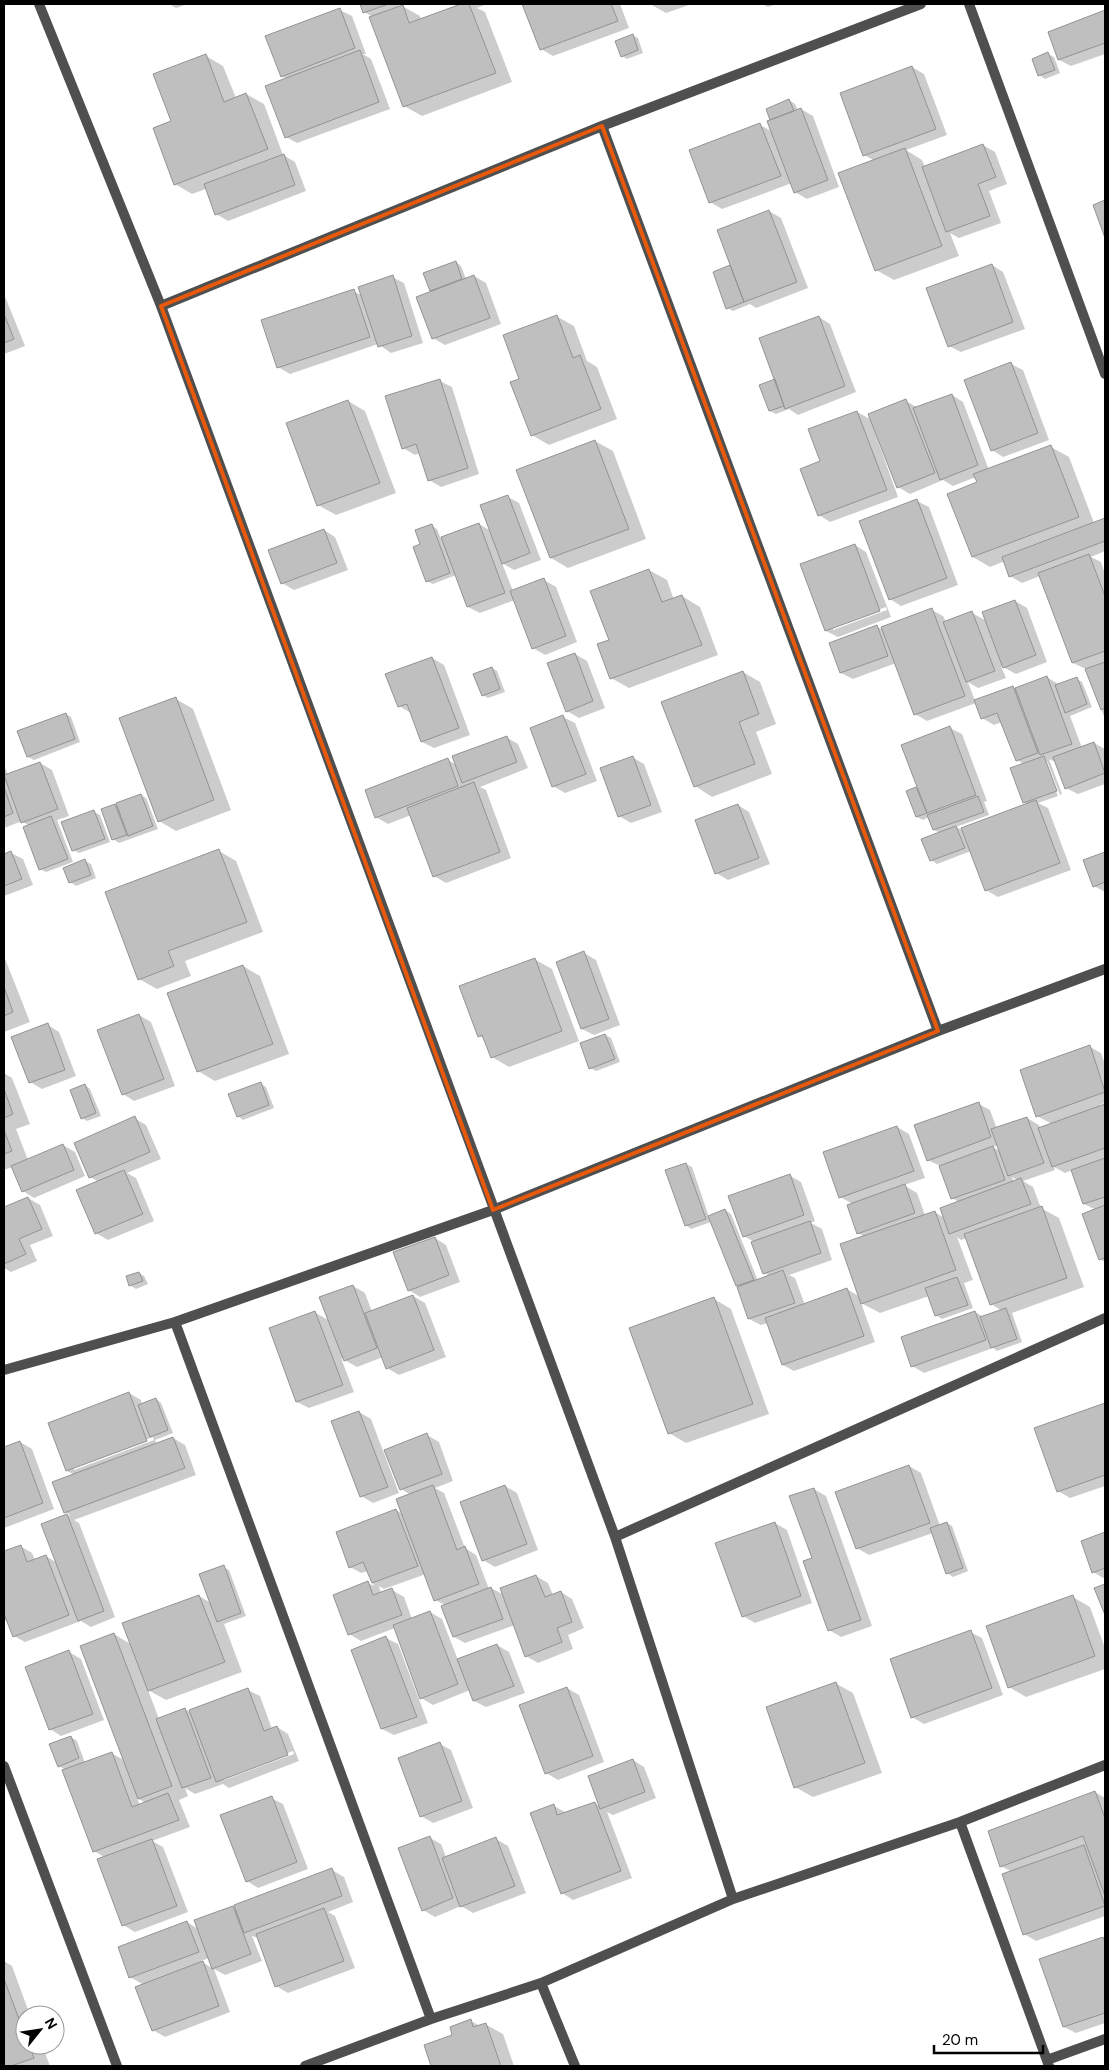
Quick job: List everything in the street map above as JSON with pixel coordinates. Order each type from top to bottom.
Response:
[{"type":"street","points":[[39,4],[161,306],[615,1537],[733,1899]]},
{"type":"street","points":[[161,306],[602,126],[921,4]]},
{"type":"street","points":[[969,4],[1105,374]]},
{"type":"street","points":[[602,126],[938,1031]]},
{"type":"street","points":[[4,1370],[175,1322],[493,1210],[938,1031],[1105,969]]},
{"type":"street","points":[[615,1537],[1105,1318]]},
{"type":"street","points":[[175,1322],[431,2019]]},
{"type":"street","points":[[305,2066],[431,2019],[541,1983],[733,1899],[960,1822],[1105,1765]]},
{"type":"street","points":[[4,1766],[117,2066]]},
{"type":"street","points":[[960,1822],[1048,2063],[1105,2039]]},
{"type":"street","points":[[541,1983],[575,2066]]},
{"type":"highlighted area","points":[[602,126],[938,1031],[493,1210],[161,306]]},
{"type":"building","points":[[360,4],[385,4],[386,5],[363,13]]},
{"type":"building","points":[[461,4],[469,4],[496,73],[403,107],[369,17],[403,5],[409,23]]},
{"type":"building","points":[[522,4],[611,4],[618,21],[540,50]]},
{"type":"building","points":[[340,8],[355,48],[281,77],[265,36]]},
{"type":"building","points":[[1105,10],[1105,43],[1058,60],[1048,32]]},
{"type":"building","points":[[633,34],[638,50],[621,57],[615,41]]},
{"type":"building","points":[[360,50],[379,102],[285,138],[265,86]]},
{"type":"building","points":[[1048,52],[1055,70],[1038,76],[1032,59]]},
{"type":"building","points":[[206,54],[224,102],[246,93],[268,149],[174,185],[153,128],[171,121],[153,74]]},
{"type":"building","points":[[912,66],[936,129],[863,156],[840,93]]},
{"type":"building","points":[[789,99],[794,111],[770,120],[766,109]]},
{"type":"building","points":[[801,108],[828,180],[794,193],[767,121]]},
{"type":"building","points":[[760,123],[781,176],[709,203],[689,150]]},
{"type":"building","points":[[983,144],[996,177],[978,184],[990,216],[946,232],[922,167]]},
{"type":"building","points":[[905,148],[942,246],[875,271],[838,173]]},
{"type":"building","points":[[284,154],[295,185],[215,215],[204,184]]},
{"type":"building","points":[[1105,200],[1105,238],[1093,205]]},
{"type":"building","points":[[769,210],[797,282],[744,302],[717,230]]},
{"type":"building","points":[[456,261],[462,279],[430,291],[423,273]]},
{"type":"building","points":[[992,264],[1013,322],[948,347],[926,288]]},
{"type":"building","points":[[730,265],[744,302],[726,309],[713,272]]},
{"type":"building","points":[[393,275],[412,336],[378,347],[358,287]]},
{"type":"building","points":[[474,275],[490,318],[432,339],[416,297]]},
{"type":"building","points":[[354,289],[370,337],[277,368],[261,320]]},
{"type":"building","points":[[4,314],[14,339],[4,343]]},
{"type":"building","points":[[557,315],[573,358],[580,355],[601,409],[531,436],[510,382],[519,379],[503,335]]},
{"type":"building","points":[[819,316],[845,386],[785,409],[759,338]]},
{"type":"building","points":[[1011,362],[1038,433],[991,451],[964,380]]},
{"type":"building","points":[[440,379],[468,468],[428,481],[416,444],[402,449],[385,396]]},
{"type":"building","points":[[775,379],[784,406],[769,411],[759,385]]},
{"type":"building","points":[[952,394],[978,465],[940,480],[913,408]]},
{"type":"building","points":[[906,399],[935,473],[897,488],[868,414]]},
{"type":"building","points":[[348,400],[380,483],[317,506],[286,423]]},
{"type":"building","points":[[857,411],[887,490],[818,516],[800,469],[820,461],[808,429]]},
{"type":"building","points":[[595,440],[629,529],[550,558],[516,470]]},
{"type":"building","points":[[1051,445],[1079,517],[972,557],[947,494],[977,482],[973,474]]},
{"type":"building","points":[[508,495],[530,553],[502,564],[480,505]]},
{"type":"building","points":[[917,499],[947,578],[889,600],[859,521]]},
{"type":"building","points":[[1105,518],[1105,541],[1009,577],[1002,557]]},
{"type":"building","points":[[479,523],[505,593],[467,607],[441,537]]},
{"type":"building","points":[[432,524],[450,573],[426,582],[413,547],[420,544],[415,530]]},
{"type":"building","points":[[324,529],[337,563],[281,584],[268,550]]},
{"type":"building","points":[[855,544],[880,611],[825,631],[800,564]]},
{"type":"building","points":[[1089,554],[1105,596],[1105,651],[1072,663],[1038,573]]},
{"type":"building","points":[[649,569],[662,602],[682,595],[702,645],[610,679],[597,644],[609,640],[590,591]]},
{"type":"building","points":[[544,578],[566,636],[532,649],[510,591]]},
{"type":"building","points":[[1015,600],[1036,655],[1003,668],[982,612]]},
{"type":"building","points":[[932,608],[965,696],[914,715],[881,627]]},
{"type":"building","points":[[972,611],[995,671],[966,682],[943,622]]},
{"type":"building","points":[[877,625],[888,656],[840,673],[829,643]]},
{"type":"building","points":[[575,653],[593,701],[566,712],[547,663]]},
{"type":"building","points":[[432,657],[459,728],[421,742],[407,704],[398,707],[385,674]]},
{"type":"building","points":[[1105,662],[1105,708],[1101,710],[1085,669]]},
{"type":"building","points":[[492,667],[500,689],[482,696],[473,674]]},
{"type":"building","points":[[743,671],[759,714],[739,722],[755,764],[694,787],[661,702]]},
{"type":"building","points":[[1047,676],[1072,744],[1040,755],[1015,688]]},
{"type":"building","points":[[1077,677],[1087,704],[1065,713],[1055,685]]},
{"type":"building","points":[[1013,686],[1038,753],[1016,761],[997,713],[981,719],[974,700]]},
{"type":"building","points":[[176,697],[214,800],[158,822],[119,718]]},
{"type":"building","points":[[66,713],[75,739],[27,757],[17,731]]},
{"type":"building","points":[[563,715],[586,774],[552,787],[530,728]]},
{"type":"building","points":[[950,726],[976,795],[927,813],[901,745]]},
{"type":"building","points":[[507,736],[517,762],[462,783],[452,756]]},
{"type":"building","points":[[1094,742],[1105,773],[1065,789],[1053,757]]},
{"type":"building","points":[[633,756],[651,805],[618,817],[600,768]]},
{"type":"building","points":[[1044,756],[1057,791],[1023,803],[1010,768]]},
{"type":"building","points":[[448,758],[458,786],[375,818],[365,790]]},
{"type":"building","points":[[40,762],[58,809],[21,823],[4,775]]},
{"type":"building","points":[[474,782],[500,852],[433,877],[407,808]]},
{"type":"building","points":[[4,787],[13,813],[4,817]]},
{"type":"building","points":[[916,787],[927,813],[916,817],[906,791]]},
{"type":"building","points":[[141,794],[153,826],[128,836],[116,803]]},
{"type":"building","points":[[978,796],[984,812],[933,830],[927,815]]},
{"type":"building","points":[[1036,800],[1060,863],[985,891],[961,828]]},
{"type":"building","points":[[115,804],[127,835],[112,840],[101,809]]},
{"type":"building","points":[[738,804],[759,858],[715,874],[695,820]]},
{"type":"building","points":[[94,810],[105,839],[72,851],[61,822]]},
{"type":"building","points":[[51,816],[68,859],[39,870],[23,827]]},
{"type":"building","points":[[956,826],[965,848],[930,861],[921,839]]},
{"type":"building","points":[[219,849],[247,922],[168,951],[174,966],[138,980],[105,892]]},
{"type":"building","points":[[11,851],[22,879],[4,886],[4,854]]},
{"type":"building","points":[[1105,852],[1105,882],[1093,887],[1083,860]]},
{"type":"building","points":[[85,859],[91,875],[69,883],[63,868]]},
{"type":"building","points":[[584,951],[609,1019],[581,1029],[556,962]]},
{"type":"building","points":[[535,958],[562,1031],[491,1058],[482,1035],[478,1037],[459,986]]},
{"type":"building","points":[[243,965],[273,1044],[197,1072],[167,993]]},
{"type":"building","points":[[4,987],[13,1012],[4,1016]]},
{"type":"building","points":[[139,1014],[164,1079],[122,1095],[97,1030]]},
{"type":"building","points":[[48,1023],[65,1070],[29,1083],[11,1037]]},
{"type":"building","points":[[605,1034],[615,1059],[589,1069],[580,1043]]},
{"type":"building","points":[[1090,1045],[1105,1092],[1036,1117],[1020,1070]]},
{"type":"building","points":[[261,1082],[269,1105],[237,1117],[228,1094]]},
{"type":"building","points":[[85,1084],[96,1113],[81,1119],[70,1090]]},
{"type":"building","points":[[4,1089],[13,1114],[4,1118]]},
{"type":"building","points":[[979,1102],[991,1137],[927,1161],[914,1125]]},
{"type":"building","points":[[1105,1104],[1105,1148],[1052,1167],[1038,1128]]},
{"type":"building","points":[[135,1116],[150,1152],[89,1178],[74,1143]]},
{"type":"building","points":[[1027,1117],[1044,1163],[1008,1176],[991,1129]]},
{"type":"building","points":[[897,1126],[914,1171],[839,1198],[823,1152]]},
{"type":"building","points":[[4,1130],[12,1151],[4,1154]]},
{"type":"building","points":[[63,1144],[74,1170],[22,1192],[11,1166]]},
{"type":"building","points":[[993,1146],[1005,1180],[951,1199],[939,1166]]},
{"type":"building","points":[[1105,1158],[1105,1197],[1083,1204],[1071,1170]]},
{"type":"building","points":[[686,1163],[706,1219],[685,1226],[665,1170]]},
{"type":"building","points":[[124,1170],[143,1214],[95,1234],[76,1190]]},
{"type":"building","points":[[790,1174],[804,1215],[743,1237],[728,1196]]},
{"type":"building","points":[[1021,1178],[1031,1204],[949,1234],[940,1208]]},
{"type":"building","points":[[905,1184],[915,1213],[857,1234],[847,1205]]},
{"type":"building","points":[[28,1197],[42,1229],[19,1239],[26,1254],[4,1264],[4,1207]]},
{"type":"building","points":[[1105,1205],[1105,1258],[1099,1260],[1082,1214]]},
{"type":"building","points":[[1042,1206],[1067,1278],[990,1305],[964,1234]]},
{"type":"building","points":[[725,1209],[754,1280],[736,1286],[708,1216]]},
{"type":"building","points":[[935,1211],[956,1270],[861,1304],[840,1244]]},
{"type":"building","points":[[810,1221],[821,1253],[763,1274],[751,1242]]},
{"type":"building","points":[[435,1237],[449,1275],[408,1291],[393,1252]]},
{"type":"building","points":[[783,1270],[795,1303],[748,1319],[737,1287]]},
{"type":"building","points":[[139,1272],[143,1281],[129,1286],[126,1276]]},
{"type":"building","points":[[957,1277],[968,1305],[935,1316],[925,1288]]},
{"type":"building","points":[[353,1285],[377,1348],[344,1361],[319,1297]]},
{"type":"building","points":[[847,1288],[864,1336],[782,1365],[765,1318]]},
{"type":"building","points":[[413,1295],[434,1350],[386,1369],[365,1313]]},
{"type":"building","points":[[714,1297],[753,1404],[668,1434],[629,1328]]},
{"type":"building","points":[[1006,1308],[1017,1339],[991,1348],[980,1317]]},
{"type":"building","points":[[315,1311],[343,1385],[296,1402],[269,1328]]},
{"type":"building","points":[[975,1311],[986,1340],[911,1367],[901,1337]]},
{"type":"building","points":[[129,1392],[147,1441],[66,1471],[48,1423]]},
{"type":"building","points":[[156,1398],[168,1430],[150,1437],[138,1405]]},
{"type":"building","points":[[1105,1403],[1105,1475],[1057,1492],[1034,1428]]},
{"type":"building","points":[[359,1411],[388,1487],[360,1497],[331,1421]]},
{"type":"building","points":[[427,1433],[442,1474],[400,1490],[384,1450]]},
{"type":"building","points":[[173,1437],[185,1468],[64,1513],[52,1482]]},
{"type":"building","points":[[20,1441],[43,1503],[4,1518],[4,1447]]},
{"type":"building","points":[[909,1465],[930,1523],[856,1549],[835,1492]]},
{"type":"building","points":[[433,1485],[457,1550],[465,1546],[479,1584],[434,1601],[396,1499]]},
{"type":"building","points":[[505,1485],[527,1544],[482,1561],[460,1502]]},
{"type":"building","points":[[814,1488],[861,1620],[828,1631],[803,1561],[812,1558],[789,1496]]},
{"type":"building","points":[[396,1509],[418,1566],[372,1583],[363,1562],[349,1568],[336,1532]]},
{"type":"building","points":[[67,1514],[104,1611],[78,1621],[41,1524]]},
{"type":"building","points":[[775,1522],[801,1596],[742,1617],[715,1543]]},
{"type":"building","points":[[947,1522],[963,1568],[946,1574],[930,1528]]},
{"type":"building","points":[[1105,1532],[1105,1568],[1092,1573],[1081,1541]]},
{"type":"building","points":[[21,1545],[27,1562],[46,1555],[69,1615],[13,1637],[4,1614],[4,1551]]},
{"type":"building","points":[[224,1565],[241,1613],[217,1622],[199,1574]]},
{"type":"building","points":[[536,1575],[545,1597],[561,1591],[572,1622],[557,1628],[562,1642],[525,1657],[500,1588]]},
{"type":"building","points":[[368,1581],[373,1595],[392,1588],[402,1615],[348,1635],[333,1595]]},
{"type":"building","points":[[1105,1584],[1105,1615],[1094,1588]]},
{"type":"building","points":[[491,1587],[503,1619],[453,1637],[441,1606]]},
{"type":"building","points":[[199,1595],[225,1662],[148,1691],[122,1623]]},
{"type":"building","points":[[1073,1595],[1095,1656],[1008,1688],[986,1626]]},
{"type":"building","points":[[430,1611],[458,1684],[420,1699],[393,1625]]},
{"type":"building","points":[[971,1630],[992,1688],[911,1718],[890,1659]]},
{"type":"building","points":[[114,1633],[172,1786],[138,1799],[80,1646]]},
{"type":"building","points":[[386,1636],[417,1717],[381,1729],[351,1650]]},
{"type":"building","points":[[497,1644],[514,1686],[473,1701],[457,1659]]},
{"type":"building","points":[[69,1650],[93,1714],[49,1730],[25,1667]]},
{"type":"building","points":[[836,1682],[865,1763],[794,1788],[766,1707]]},
{"type":"building","points":[[567,1687],[593,1756],[545,1774],[519,1705]]},
{"type":"building","points":[[248,1688],[264,1731],[277,1726],[288,1755],[216,1782],[189,1710]]},
{"type":"building","points":[[185,1708],[211,1778],[182,1788],[156,1719]]},
{"type":"building","points":[[71,1736],[79,1758],[58,1767],[49,1744]]},
{"type":"building","points":[[440,1742],[462,1801],[420,1817],[398,1758]]},
{"type":"building","points":[[112,1752],[132,1807],[168,1793],[179,1820],[93,1852],[62,1770]]},
{"type":"building","points":[[633,1759],[645,1792],[600,1809],[588,1776]]},
{"type":"building","points":[[1095,1791],[1105,1818],[1105,1896],[1083,1836],[1000,1867],[988,1831]]},
{"type":"building","points":[[272,1796],[297,1862],[246,1882],[220,1815]]},
{"type":"building","points":[[595,1802],[621,1871],[561,1894],[530,1813],[554,1804],[557,1815]]},
{"type":"building","points":[[430,1836],[453,1898],[422,1911],[398,1848]]},
{"type":"building","points":[[496,1837],[515,1886],[460,1907],[442,1858]]},
{"type":"building","points":[[152,1839],[177,1906],[122,1926],[97,1859]]},
{"type":"building","points":[[1084,1845],[1105,1906],[1023,1935],[1002,1874]]},
{"type":"building","points":[[332,1868],[342,1896],[244,1933],[234,1905]]},
{"type":"building","points":[[233,1906],[251,1954],[212,1969],[194,1920]]},
{"type":"building","points":[[324,1908],[344,1961],[275,1987],[256,1934]]},
{"type":"building","points":[[187,1921],[199,1952],[129,1978],[118,1947]]},
{"type":"building","points":[[1103,1937],[1105,1942],[1105,2013],[1063,2027],[1039,1959]]},
{"type":"building","points":[[203,1961],[219,2006],[152,2031],[135,1987]]},
{"type":"building","points":[[4,1979],[15,2008],[15,2055],[33,2055],[34,2058],[11,2066],[4,2066]]},
{"type":"building","points":[[471,2019],[473,2027],[486,2023],[501,2066],[431,2066],[424,2045],[452,2035],[450,2027]]}]
